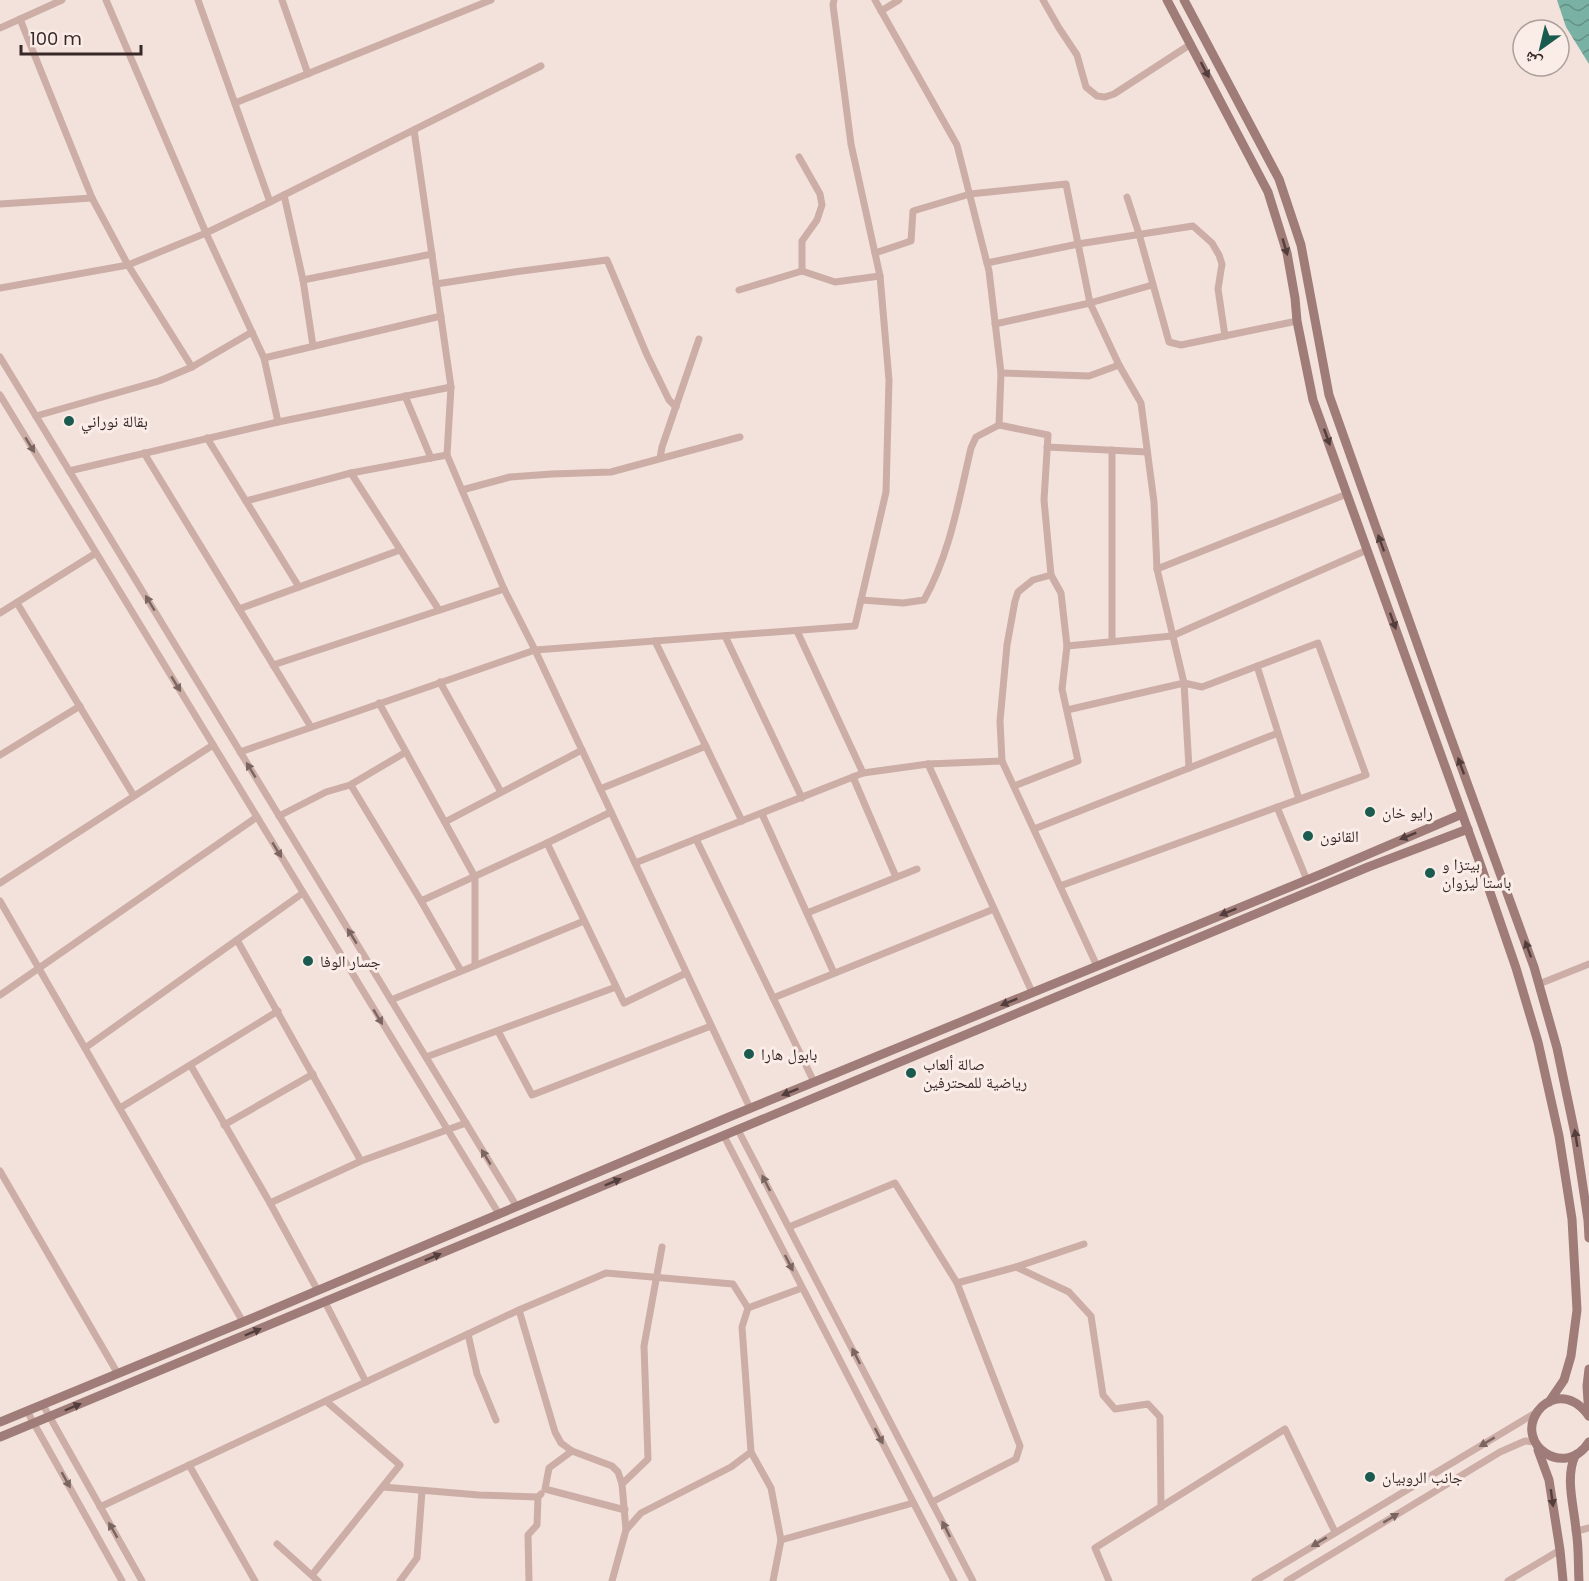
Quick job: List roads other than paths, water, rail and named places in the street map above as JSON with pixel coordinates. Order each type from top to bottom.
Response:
[{"type":"main road","points":[[1167,0],[1268,192],[1287,253],[1297,321],[1313,400],[1468,829],[1516,968],[1538,1042],[1559,1136],[1572,1219],[1577,1310],[1571,1356],[1564,1380],[1549,1402],[1537,1412],[1532,1427],[1535,1442],[1550,1480],[1563,1581]]},
{"type":"main road","points":[[1184,0],[1279,179],[1301,245],[1329,395],[1539,984],[1557,1048],[1575,1134],[1589,1238]]},
{"type":"main road","points":[[0,1422],[318,1291],[750,1108],[1307,880],[1462,814]]},
{"type":"main road","points":[[0,1437],[1357,871],[1468,829]]},
{"type":"main road","points":[[1589,1369],[1587,1386],[1589,1416]]},
{"type":"main road","points":[[1549,1402],[1558,1399],[1576,1402],[1589,1416]]},
{"type":"main road","points":[[1535,1442],[1540,1450],[1548,1455],[1566,1459],[1583,1451],[1589,1442]]},
{"type":"main road","points":[[1575,1456],[1571,1465],[1571,1486],[1577,1531],[1579,1581]]},
{"type":"street","points":[[0,28],[62,0]]},
{"type":"street","points":[[106,0],[206,233],[264,358],[278,422]]},
{"type":"street","points":[[198,0],[270,202]]},
{"type":"street","points":[[282,0],[309,74]]},
{"type":"street","points":[[235,103],[491,0]]},
{"type":"street","points":[[240,752],[535,650],[855,626],[886,492],[889,380],[880,276],[851,144],[834,0]]},
{"type":"street","points":[[875,0],[957,145],[987,263],[1001,373],[999,425]]},
{"type":"street","points":[[881,11],[899,0]]},
{"type":"street","points":[[1043,0],[1077,55],[1086,87],[1097,96],[1105,97],[1113,94],[1191,44]]},
{"type":"street","points":[[20,19],[92,198],[128,264],[192,367]]},
{"type":"street","points":[[0,288],[128,264],[206,233],[542,66]]},
{"type":"street","points":[[414,130],[451,387],[447,454],[504,589],[535,650],[750,1108]]},
{"type":"street","points":[[799,157],[820,194],[822,205],[817,220],[802,241],[802,271]]},
{"type":"street","points":[[875,253],[911,241],[913,211],[970,194],[1066,184],[1090,303],[1119,365],[1141,402],[1154,502],[1156,570],[1184,683],[1189,768]]},
{"type":"street","points":[[284,195],[303,280],[313,346]]},
{"type":"street","points":[[1126,196],[1169,342],[1181,345],[1297,321]]},
{"type":"street","points":[[0,204],[92,198]]},
{"type":"street","points":[[987,263],[1078,244],[1193,226],[1212,243],[1222,264],[1218,289],[1225,336]]},
{"type":"street","points":[[303,280],[432,254]]},
{"type":"street","points":[[436,284],[607,260],[647,355],[669,400],[676,407]]},
{"type":"street","points":[[739,290],[802,271],[835,282],[880,276]]},
{"type":"street","points":[[995,324],[1090,303],[1152,285]]},
{"type":"street","points":[[264,358],[441,316]]},
{"type":"street","points":[[36,416],[159,381],[192,367],[252,332]]},
{"type":"street","points":[[660,458],[699,339]]},
{"type":"street","points":[[0,357],[517,1207]]},
{"type":"street","points":[[1001,373],[1089,376],[1119,365]]},
{"type":"street","points":[[69,471],[278,422],[451,387]]},
{"type":"street","points":[[405,396],[431,458]]},
{"type":"street","points":[[1,397],[499,1214]]},
{"type":"street","points":[[861,600],[903,603],[924,600],[951,532],[971,448],[976,437],[999,425],[1048,435],[1044,500],[1051,575],[1061,593],[1067,645],[1062,689],[1078,761],[1014,786]]},
{"type":"street","points":[[462,490],[510,477],[611,472],[740,436]]},
{"type":"street","points":[[207,438],[299,587]]},
{"type":"street","points":[[1047,447],[1148,452]]},
{"type":"street","points":[[1112,450],[1112,641]]},
{"type":"street","points":[[144,453],[311,727]]},
{"type":"street","points":[[246,501],[351,473],[447,454]]},
{"type":"street","points":[[351,473],[439,610]]},
{"type":"street","points":[[1156,570],[1347,494]]},
{"type":"street","points":[[239,609],[400,550]]},
{"type":"street","points":[[1067,645],[1172,636],[1367,550]]},
{"type":"street","points":[[0,614],[96,553]]},
{"type":"street","points":[[1051,575],[1033,580],[1018,592],[1015,601],[1007,645],[1000,721],[1002,761],[1097,966]]},
{"type":"street","points":[[273,665],[504,589]]},
{"type":"street","points":[[17,603],[134,796]]},
{"type":"street","points":[[797,631],[864,773]]},
{"type":"street","points":[[725,636],[802,798]]},
{"type":"street","points":[[655,641],[742,821]]},
{"type":"street","points":[[1060,886],[1366,775],[1318,643],[1202,687],[1184,683],[1067,710]]},
{"type":"street","points":[[1257,666],[1299,799]]},
{"type":"street","points":[[440,682],[501,792]]},
{"type":"street","points":[[380,703],[475,876],[476,965]]},
{"type":"street","points":[[0,754],[80,706]]},
{"type":"street","points":[[1034,828],[1278,733]]},
{"type":"street","points":[[0,883],[213,745]]},
{"type":"street","points":[[600,789],[706,746]]},
{"type":"street","points":[[445,822],[582,750]]},
{"type":"street","points":[[279,816],[326,792],[350,785],[406,752]]},
{"type":"street","points":[[635,863],[864,773],[928,764],[1002,761]]},
{"type":"street","points":[[928,764],[1032,992]]},
{"type":"street","points":[[853,777],[896,877]]},
{"type":"street","points":[[352,787],[461,971]]},
{"type":"street","points":[[1277,807],[1307,880]]},
{"type":"street","points":[[421,901],[611,812]]},
{"type":"street","points":[[762,814],[834,973]]},
{"type":"street","points":[[0,995],[257,817]]},
{"type":"street","points":[[696,839],[814,1082]]},
{"type":"street","points":[[547,843],[624,1003],[686,973]]},
{"type":"street","points":[[807,913],[917,869]]},
{"type":"street","points":[[85,1048],[303,893]]},
{"type":"street","points":[[0,901],[243,1322]]},
{"type":"street","points":[[773,998],[994,909]]},
{"type":"street","points":[[391,1000],[584,921]]},
{"type":"street","points":[[237,940],[361,1161]]},
{"type":"street","points":[[1539,984],[1589,964]]},
{"type":"street","points":[[426,1057],[616,987]]},
{"type":"street","points":[[120,1108],[278,1011]]},
{"type":"street","points":[[498,1031],[532,1095],[711,1026]]},
{"type":"street","points":[[190,1066],[318,1291]]},
{"type":"street","points":[[224,1125],[313,1074]]},
{"type":"street","points":[[270,1203],[361,1161],[466,1123]]},
{"type":"street","points":[[738,1130],[972,1581]]},
{"type":"street","points":[[724,1136],[954,1581]]},
{"type":"street","points":[[0,1170],[118,1374]]},
{"type":"street","points":[[789,1227],[895,1183],[957,1283],[1020,1446],[1016,1460],[932,1502]]},
{"type":"street","points":[[957,1283],[1016,1267],[1084,1244]]},
{"type":"street","points":[[622,1484],[648,1459],[644,1346],[662,1246]]},
{"type":"street","points":[[1016,1267],[1069,1292],[1091,1316],[1103,1395],[1115,1408],[1148,1404],[1160,1417],[1161,1507]]},
{"type":"street","points":[[100,1507],[519,1310],[606,1273],[733,1284],[748,1308],[742,1327],[751,1452],[771,1488],[781,1540],[773,1581]]},
{"type":"street","points":[[748,1308],[802,1288]]},
{"type":"street","points":[[324,1302],[366,1382]]},
{"type":"street","points":[[519,1310],[555,1432],[561,1443],[572,1451],[612,1466],[618,1473],[622,1484],[626,1530],[612,1581]]},
{"type":"street","points":[[468,1334],[477,1374],[496,1420]]},
{"type":"street","points":[[277,1544],[315,1578],[400,1465],[326,1401]]},
{"type":"street","points":[[43,1405],[142,1581]]},
{"type":"street","points":[[27,1411],[122,1581]]},
{"type":"street","points":[[1255,1581],[1537,1412]]},
{"type":"street","points":[[1109,1581],[1095,1548],[1285,1430],[1335,1532]]},
{"type":"street","points":[[1287,1581],[1500,1452],[1525,1441],[1535,1442]]},
{"type":"street","points":[[529,1581],[528,1535],[537,1525],[538,1497],[545,1490],[549,1468],[572,1451]]},
{"type":"street","points":[[626,1530],[640,1513],[731,1467],[751,1452]]},
{"type":"street","points":[[189,1465],[255,1581]]},
{"type":"street","points":[[383,1487],[479,1495],[538,1497]]},
{"type":"street","points":[[545,1490],[625,1510]]},
{"type":"street","points":[[400,1581],[417,1558],[422,1491]]},
{"type":"street","points":[[781,1540],[913,1503]]},
{"type":"street","points":[[1577,1531],[1589,1528]]},
{"type":"street","points":[[1508,1581],[1560,1550]]},
{"type":"water","points":[[1557,0],[1589,0],[1589,64],[1571,35],[1571,18],[1563,18]]},
{"type":"place","name":"بقالة نوراني","points":[[69,421]]},
{"type":"place","name":"رايو خان","points":[[1370,812]]},
{"type":"place","name":"القانون","points":[[1308,836]]},
{"type":"place","name":"بيتزا و باستا ليزوان","points":[[1430,873]]},
{"type":"place","name":"جسار الوفا","points":[[308,961]]},
{"type":"place","name":"بابول هارا","points":[[749,1054]]},
{"type":"place","name":"صالة ألعاب رياضية للمحترفين","points":[[911,1073]]},
{"type":"place","name":"جانب الروبيان","points":[[1370,1477]]}]
